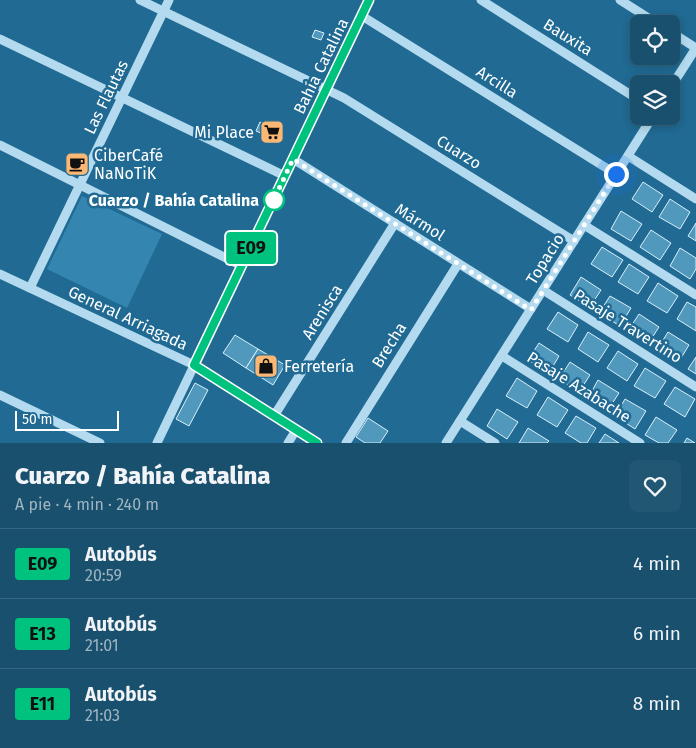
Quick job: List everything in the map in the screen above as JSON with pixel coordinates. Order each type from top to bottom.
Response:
[{"type":"street","name":"Cuarzo","points":[[140,0],[344,98],[574,241]]},
{"type":"street","name":"Las Flautas","points":[[30,288],[169,0]]},
{"type":"street","name":"Bahía Catalina","points":[[157,443],[369,0]]},
{"type":"street","name":"Bauxita","points":[[481,0],[630,94]]},
{"type":"street","points":[[620,0],[644,15]]},
{"type":"street","name":"Arcilla","points":[[362,16],[616,174]]},
{"type":"street","points":[[679,75],[696,48],[680,38]]},
{"type":"street","points":[[0,39],[285,176]]},
{"type":"street","name":"Topacio","points":[[446,443],[647,125]]},
{"type":"street","points":[[0,146],[242,266]]},
{"type":"street","points":[[628,156],[696,199]]},
{"type":"street","name":"Mármol","points":[[293,159],[531,310]]},
{"type":"street","name":"Arenisca","points":[[274,416],[395,223]]},
{"type":"street","points":[[584,225],[696,295]]},
{"type":"street","name":"Brecha","points":[[346,443],[458,264]]},
{"type":"street","name":"General Arriagada","points":[[0,274],[194,365],[317,443]]},
{"type":"street","name":"Pasaje Travertino","points":[[543,290],[696,387]]},
{"type":"street","name":"Pasaje Azabache","points":[[502,356],[640,443]]},
{"type":"street","points":[[0,395],[100,443]]},
{"type":"street","points":[[460,421],[495,443]]},
{"type":"street","points":[[288,443],[296,430]]},
{"type":"shaded area","points":[[82,196],[162,234],[127,308],[47,269]]},
{"type":"building","points":[[315,30],[324,33],[321,40],[312,37]]},
{"type":"building","points":[[260,122],[277,129],[273,138],[256,131]]},
{"type":"building","points":[[643,182],[663,195],[652,212],[632,199]]},
{"type":"building","points":[[670,199],[690,212],[680,229],[659,217]]},
{"type":"building","points":[[621,211],[642,224],[631,241],[611,229]]},
{"type":"building","points":[[696,223],[696,241],[688,236]]},
{"type":"building","points":[[651,230],[671,243],[660,260],[640,247]]},
{"type":"building","points":[[602,247],[623,260],[612,277],[591,264]]},
{"type":"building","points":[[680,248],[696,258],[696,269],[690,279],[670,266]]},
{"type":"building","points":[[629,264],[649,277],[638,294],[618,282]]},
{"type":"building","points":[[581,277],[601,290],[590,307],[570,295]]},
{"type":"building","points":[[658,283],[678,296],[667,313],[647,301]]},
{"type":"building","points":[[610,296],[631,308],[620,326],[599,313]]},
{"type":"building","points":[[687,302],[696,307],[696,331],[677,319]]},
{"type":"building","points":[[558,312],[578,325],[568,342],[547,329]]},
{"type":"building","points":[[639,314],[659,327],[648,344],[628,331]]},
{"type":"building","points":[[588,332],[609,345],[598,362],[578,349]]},
{"type":"building","points":[[668,332],[689,345],[678,363],[657,350]]},
{"type":"building","points":[[235,335],[258,349],[246,368],[223,353]]},
{"type":"building","points":[[539,343],[559,356],[549,373],[528,360]]},
{"type":"building","name":"Ferretería","points":[[258,349],[285,365],[273,385],[246,368]]},
{"type":"building","points":[[618,351],[638,364],[627,381],[607,368]]},
{"type":"building","points":[[696,357],[696,374],[688,369]]},
{"type":"building","points":[[570,362],[590,375],[579,392],[559,379]]},
{"type":"building","points":[[645,368],[666,381],[655,398],[634,386]]},
{"type":"building","points":[[517,378],[537,391],[527,408],[506,396]]},
{"type":"building","points":[[598,380],[619,393],[608,410],[588,398]]},
{"type":"building","points":[[195,383],[208,390],[189,426],[176,419]]},
{"type":"building","points":[[675,387],[695,399],[685,417],[664,404]]},
{"type":"building","points":[[548,397],[568,410],[557,427],[537,415]]},
{"type":"building","points":[[625,399],[646,411],[635,429],[615,416]]},
{"type":"building","points":[[497,409],[518,422],[507,439],[487,426]]},
{"type":"building","points":[[576,416],[596,428],[587,443],[581,443],[565,433]]},
{"type":"building","points":[[656,417],[677,430],[668,443],[659,443],[645,435]]},
{"type":"building","points":[[368,418],[388,431],[380,443],[365,443],[356,437]]},
{"type":"building","points":[[528,428],[549,441],[547,443],[519,443]]},
{"type":"building","points":[[605,434],[619,443],[599,443]]},
{"type":"building","points":[[687,438],[695,443],[684,443]]},
{"type":"bus line","name":"E09","points":[[317,443],[194,365],[369,0]]},
{"type":"place","name":"Mi Place","points":[[272,132]]},
{"type":"place","name":"CiberCafé NaNoTiK","points":[[77,164]]},
{"type":"place","name":"Cuarzo / Bahía Catalina","points":[[274,200]]},
{"type":"place","name":"Ferretería","points":[[266,366]]},
{"type":"route","points":[[274,200],[271,206],[293,159],[531,310],[616,174]]}]
